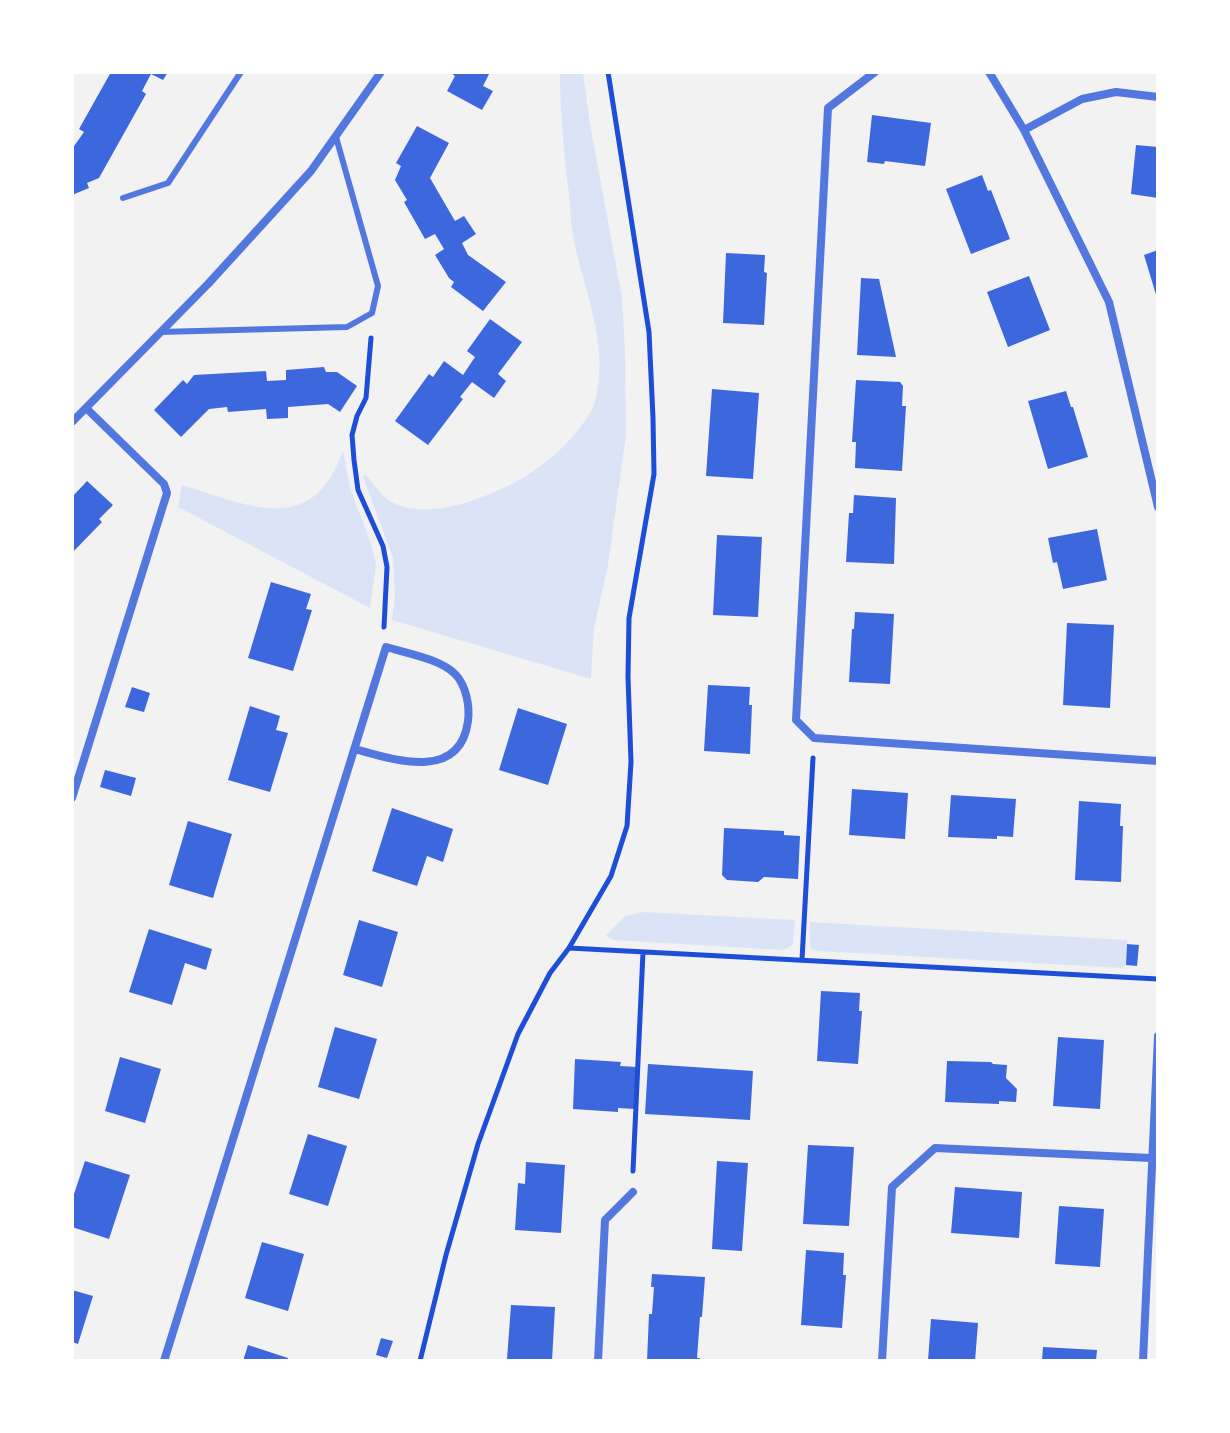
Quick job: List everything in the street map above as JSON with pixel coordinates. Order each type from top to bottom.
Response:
[{"type":"street","points":[[72,422],[208,284],[311,171],[381,72]]},
{"type":"street","points":[[875,72],[828,108],[796,720],[814,738],[1158,761]]},
{"type":"street","points":[[989,72],[1024,130],[1109,302],[1158,507]]},
{"type":"street","points":[[1024,130],[1082,99],[1116,92],[1158,97]]},
{"type":"street","points":[[72,798],[167,493],[164,484],[86,408]]},
{"type":"street","points":[[164,1361],[386,647],[438,663],[455,674],[469,708],[468,725],[460,744],[451,755],[428,762],[410,763],[355,749]]},
{"type":"street","points":[[1143,1361],[1158,1036]]},
{"type":"street","points":[[882,1361],[892,1187],[935,1148],[1151,1158]]},
{"type":"street","points":[[598,1361],[605,1220],[633,1192]]},
{"type":"lane","points":[[123,198],[168,183],[241,72]]},
{"type":"lane","points":[[160,332],[347,327],[372,313],[378,286],[336,137]]},
{"type":"path","points":[[420,1361],[478,1144],[518,1034],[550,973],[569,948],[611,876],[627,826],[631,762],[629,618],[654,474],[649,332],[608,72]]},
{"type":"path","points":[[372,313],[366,398],[352,435],[358,490],[383,546],[387,567],[386,647]]},
{"type":"path","points":[[802,960],[814,738]]},
{"type":"path","points":[[569,948],[1158,979]]},
{"type":"path","points":[[633,1192],[643,952]]},
{"type":"shaded area","points":[[560,72],[583,72],[622,297],[625,352],[626,435],[608,565],[594,629],[591,679],[392,620],[395,598],[393,558],[363,477],[365,474],[379,492],[398,505],[435,509],[461,504],[510,485],[540,466],[566,443],[592,408],[597,392],[599,354],[572,230]]},
{"type":"shaded area","points":[[343,450],[350,488],[376,564],[370,608],[178,507],[182,485],[254,506],[276,508],[296,505],[314,496],[330,478]]},
{"type":"shaded area","points":[[644,912],[795,920],[793,944],[782,950],[613,940],[606,936],[625,916]]},
{"type":"shaded area","points":[[810,922],[1127,940],[1126,965],[1122,968],[818,951],[810,946]]},
{"type":"building","points":[[111,72],[168,72],[163,80],[151,74],[142,91],[146,94],[99,178],[87,183],[89,188],[72,195],[72,149],[84,132],[79,129]]},
{"type":"building","points":[[450,72],[490,72],[483,86],[493,91],[482,110],[447,91],[455,76]]},
{"type":"building","points":[[872,115],[931,123],[925,166],[867,162]]},
{"type":"building","points":[[417,126],[449,143],[430,178],[455,221],[464,216],[476,234],[462,243],[468,255],[506,282],[483,311],[451,287],[454,282],[435,255],[444,249],[435,234],[425,239],[395,180],[401,166],[396,163]]},
{"type":"building","points":[[1136,145],[1158,147],[1158,198],[1131,194]]},
{"type":"building","points":[[982,175],[1010,239],[971,254],[946,189]]},
{"type":"building","points":[[1158,250],[1158,298],[1157,298],[1144,255]]},
{"type":"building","points":[[726,253],[765,255],[764,325],[723,323]]},
{"type":"building","points":[[1029,276],[1050,330],[1008,347],[987,292]]},
{"type":"building","points":[[861,278],[879,279],[896,357],[857,355]]},
{"type":"building","points":[[490,319],[522,342],[498,374],[506,381],[494,398],[472,382],[428,445],[395,421],[429,374],[433,377],[444,361],[463,375],[475,357],[467,351]]},
{"type":"building","points":[[324,367],[326,372],[337,372],[357,386],[340,412],[328,404],[288,407],[288,418],[267,419],[266,409],[228,412],[227,407],[209,409],[181,437],[154,410],[183,380],[187,384],[194,375],[266,371],[267,381],[286,380],[286,370]]},
{"type":"building","points":[[856,380],[900,382],[903,386],[902,406],[906,406],[902,471],[855,468],[856,442],[852,442]]},
{"type":"building","points":[[712,389],[759,393],[753,479],[706,476]]},
{"type":"building","points":[[1066,391],[1088,457],[1048,469],[1028,401]]},
{"type":"building","points":[[87,481],[113,505],[99,519],[102,522],[72,553],[72,493],[74,495]]},
{"type":"building","points":[[854,495],[896,498],[894,564],[846,562],[849,513],[853,513]]},
{"type":"building","points":[[1097,529],[1107,580],[1063,589],[1048,538]]},
{"type":"building","points":[[717,535],[762,537],[758,617],[713,615]]},
{"type":"building","points":[[271,582],[311,594],[306,609],[312,610],[293,671],[248,658]]},
{"type":"building","points":[[855,612],[894,614],[890,684],[849,682]]},
{"type":"building","points":[[1067,623],[1114,625],[1110,708],[1063,705]]},
{"type":"building","points":[[708,685],[750,687],[750,754],[704,751]]},
{"type":"building","points":[[132,687],[150,693],[144,712],[125,707]]},
{"type":"building","points":[[250,706],[280,716],[276,730],[288,733],[270,792],[228,780]]},
{"type":"building","points":[[518,708],[567,724],[548,785],[499,770]]},
{"type":"building","points":[[105,770],[136,778],[131,796],[100,787]]},
{"type":"building","points":[[852,789],[908,793],[905,839],[849,835]]},
{"type":"building","points":[[951,795],[1016,799],[1013,837],[948,837]]},
{"type":"building","points":[[1079,801],[1121,804],[1121,882],[1075,880]]},
{"type":"building","points":[[392,808],[453,829],[443,862],[427,856],[417,886],[372,871]]},
{"type":"building","points":[[188,821],[232,834],[213,898],[169,885]]},
{"type":"building","points":[[724,828],[784,831],[784,835],[800,836],[798,879],[764,877],[758,882],[727,880],[722,875]]},
{"type":"building","points":[[359,920],[398,932],[382,987],[343,975]]},
{"type":"building","points":[[149,929],[212,949],[206,970],[185,963],[172,1005],[129,992]]},
{"type":"building","points":[[1127,944],[1139,945],[1137,966],[1126,965]]},
{"type":"building","points":[[821,991],[860,993],[859,1011],[862,1011],[858,1064],[817,1061]]},
{"type":"building","points":[[335,1027],[377,1039],[359,1099],[318,1087]]},
{"type":"building","points":[[1058,1037],[1104,1040],[1100,1109],[1053,1106]]},
{"type":"building","points":[[120,1057],[161,1069],[145,1123],[105,1111]]},
{"type":"building","points":[[575,1059],[621,1062],[620,1066],[637,1067],[635,1109],[618,1108],[618,1112],[573,1109]]},
{"type":"building","points":[[947,1061],[1007,1065],[1006,1078],[1017,1089],[1016,1102],[945,1102]]},
{"type":"building","points":[[648,1064],[753,1071],[750,1120],[645,1114]]},
{"type":"building","points":[[308,1134],[347,1146],[328,1206],[289,1194]]},
{"type":"building","points":[[808,1145],[854,1147],[849,1226],[803,1224]]},
{"type":"building","points":[[85,1161],[130,1175],[109,1239],[72,1227],[72,1193]]},
{"type":"building","points":[[717,1161],[748,1163],[742,1251],[712,1249]]},
{"type":"building","points":[[526,1162],[565,1165],[561,1233],[515,1230],[518,1183],[525,1184]]},
{"type":"building","points":[[955,1187],[1022,1192],[1019,1238],[951,1233]]},
{"type":"building","points":[[1059,1206],[1104,1209],[1100,1267],[1055,1264]]},
{"type":"building","points":[[262,1242],[304,1254],[288,1311],[245,1298]]},
{"type":"building","points":[[806,1250],[844,1253],[843,1275],[846,1275],[842,1328],[801,1325]]},
{"type":"building","points":[[652,1274],[705,1277],[699,1361],[647,1361],[649,1314],[652,1314],[654,1287],[651,1287]]},
{"type":"building","points":[[72,1290],[93,1296],[78,1344],[72,1342]]},
{"type":"building","points":[[511,1305],[555,1307],[552,1361],[507,1359]]},
{"type":"building","points":[[931,1319],[978,1323],[975,1361],[928,1361]]},
{"type":"building","points":[[381,1338],[393,1341],[387,1358],[376,1355]]},
{"type":"building","points":[[248,1345],[288,1358],[287,1361],[243,1361]]},
{"type":"building","points":[[1043,1347],[1097,1350],[1096,1361],[1042,1361]]}]
